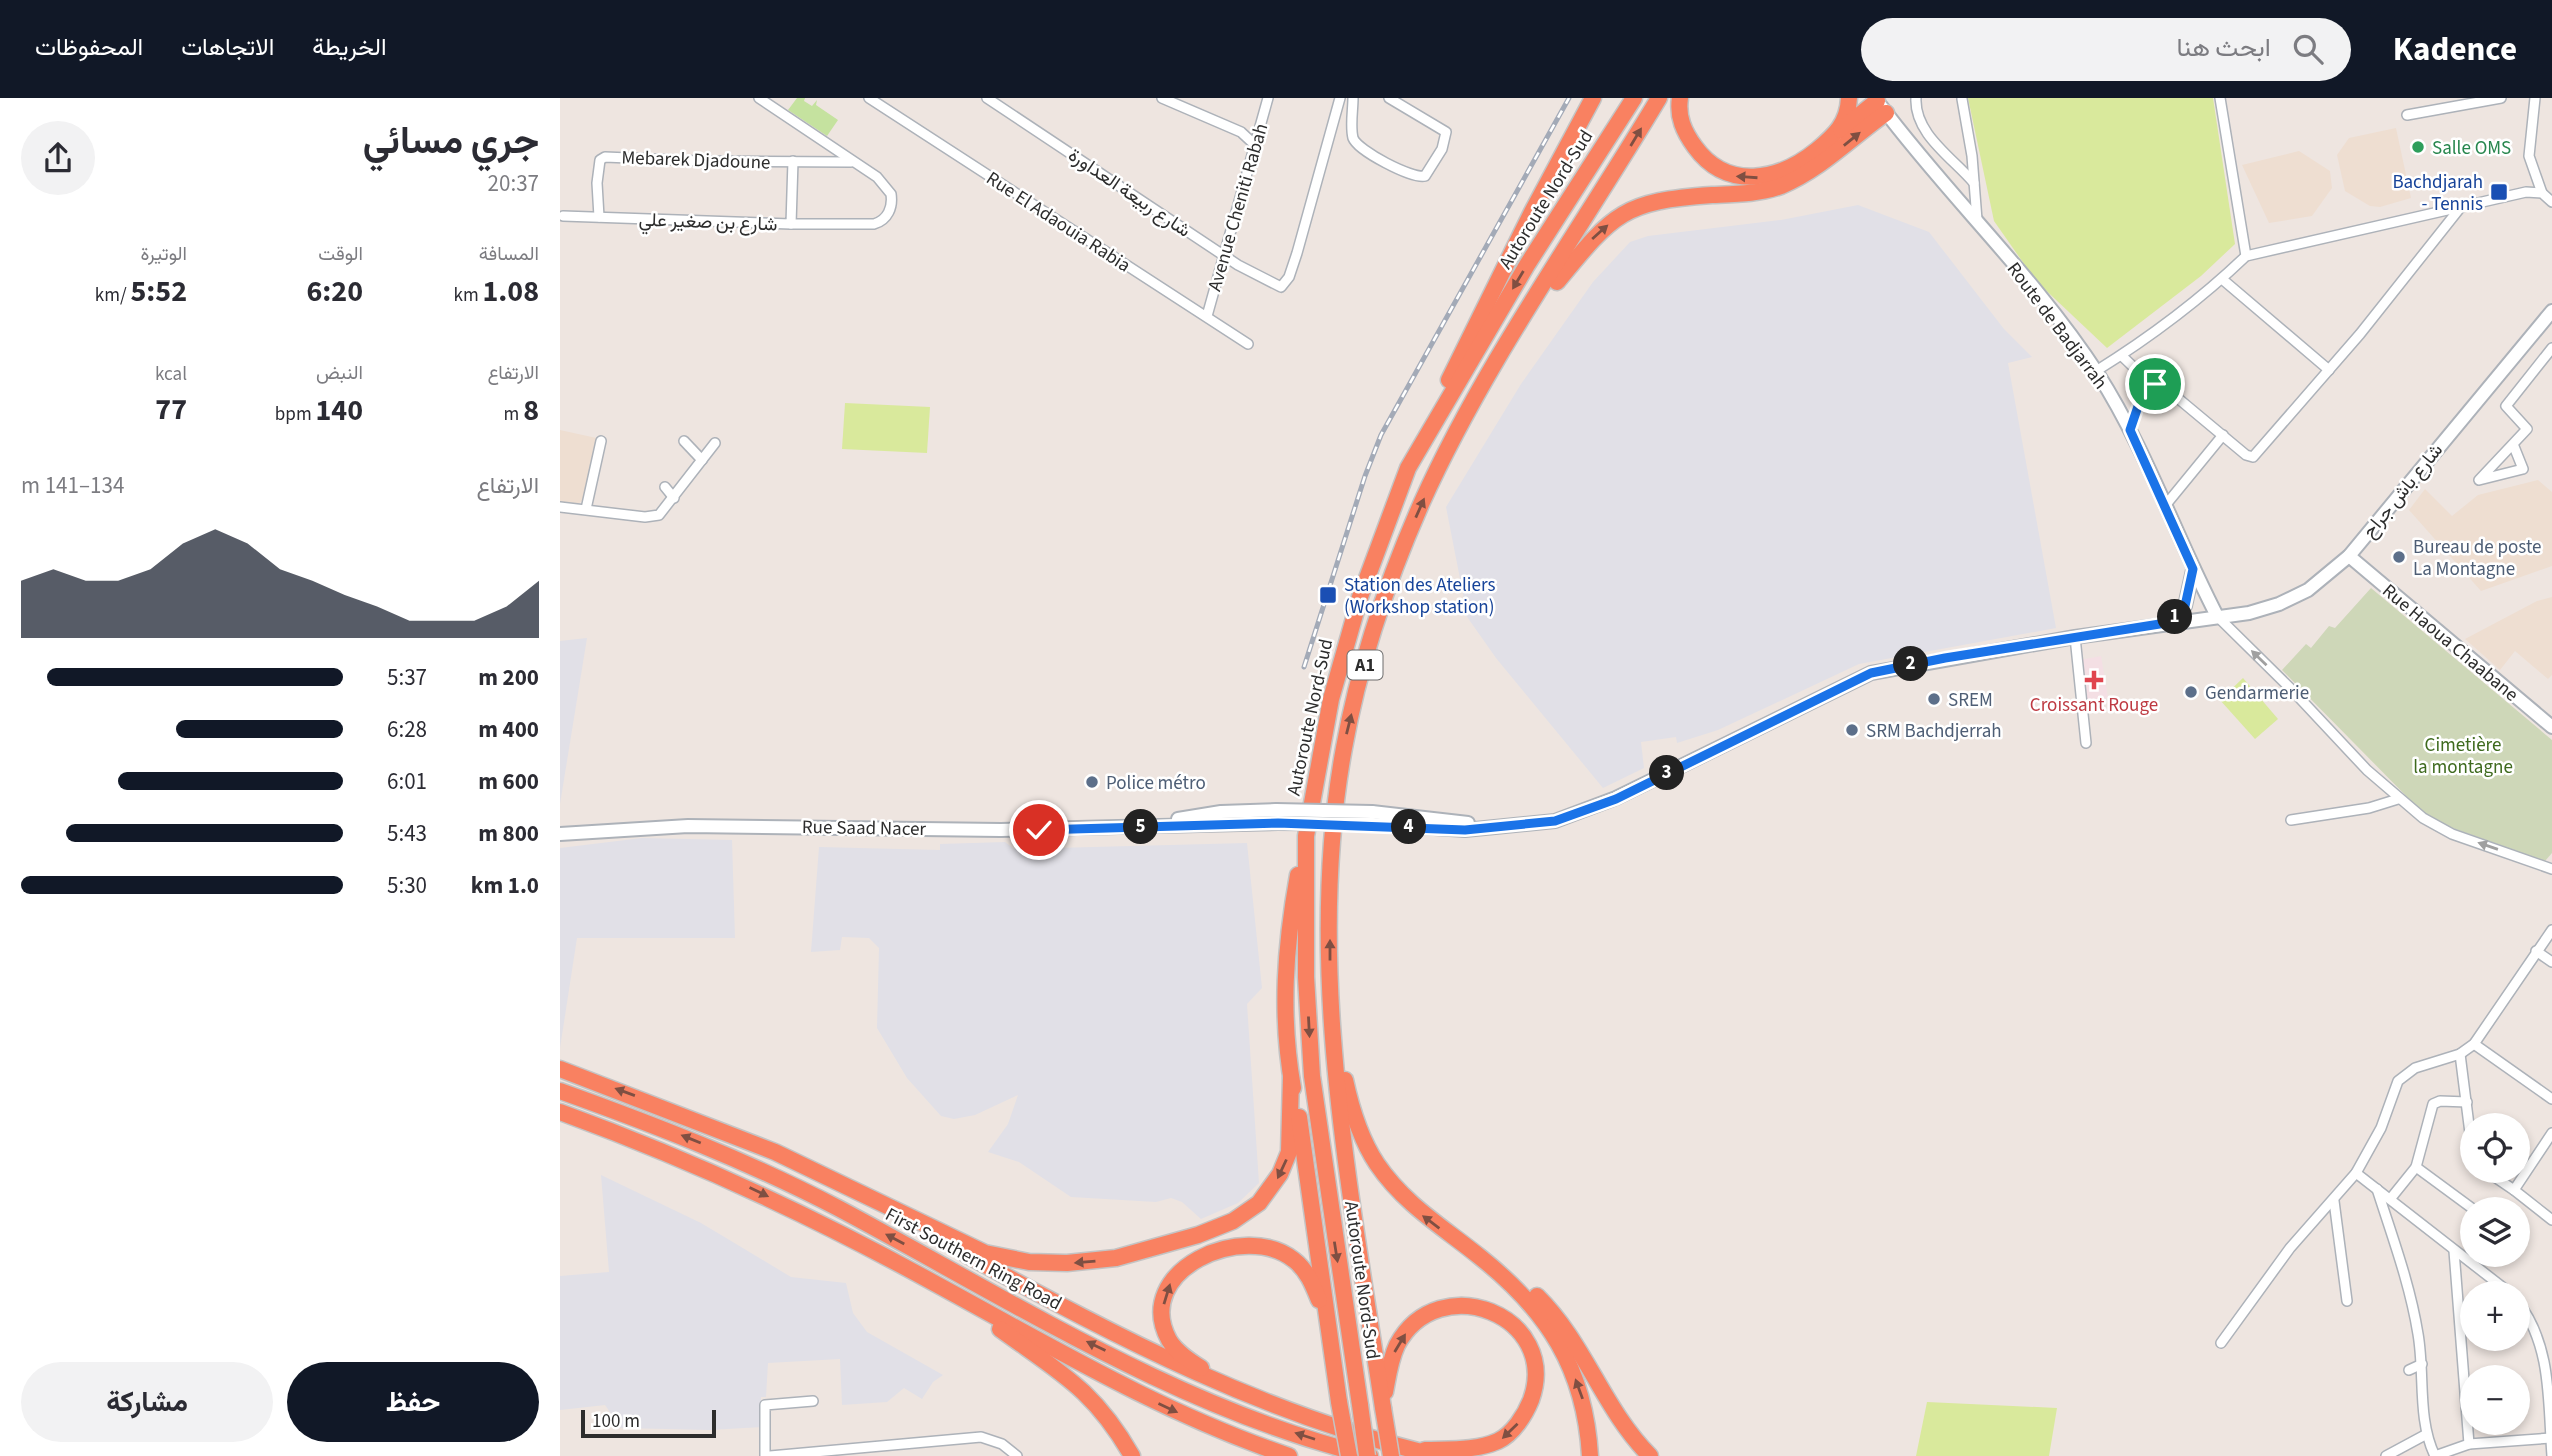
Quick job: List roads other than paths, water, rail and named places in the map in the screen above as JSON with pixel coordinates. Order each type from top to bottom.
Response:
[{"type":"highway","points":[[1408,468],[1497,281],[1593,98]]},
{"type":"highway","name":"Autoroute Nord-Sud","points":[[1368,1456],[1312,1076],[1306,976],[1306,836],[1331,699],[1346,642],[1408,468],[1520,276],[1633,98]]},
{"type":"highway","name":"Autoroute Nord-Sud","points":[[1391,1456],[1358,1252],[1332,1018],[1332,865],[1338,790],[1353,708],[1405,542],[1453,441],[1510,341],[1660,98]]},
{"type":"highway","points":[[1680,98],[1679,114],[1691,142],[1709,164],[1732,176],[1756,178],[1783,171],[1811,155],[1840,130],[1879,104]]},
{"type":"highway","points":[[1840,130],[1849,98]]},
{"type":"highway","points":[[1510,341],[1587,243],[1623,214],[1639,205],[1673,197],[1746,193],[1780,186],[1816,166],[1879,104]]},
{"type":"highway","points":[[1306,836],[1285,950],[1283,984],[1291,1078],[1349,1456]]},
{"type":"highway","points":[[1332,1018],[1348,1092],[1376,1163],[1421,1215],[1535,1294],[1550,1308],[1574,1340],[1622,1423],[1650,1456]]},
{"type":"highway","points":[[560,1069],[775,1152],[985,1253],[1047,1263],[1116,1258],[1217,1228],[1259,1203],[1280,1174],[1289,1152],[1291,1078]]},
{"type":"highway","name":"First Southern Ring Road","points":[[560,1091],[666,1129],[773,1176],[1001,1297],[1198,1395],[1283,1429],[1368,1456]]},
{"type":"highway","points":[[560,1112],[702,1166],[935,1283],[1166,1408],[1289,1456]]},
{"type":"highway","points":[[845,1187],[1104,1329],[1223,1384],[1304,1418],[1437,1456]]},
{"type":"highway","points":[[1223,1384],[1180,1353],[1169,1341],[1163,1312],[1167,1289],[1178,1273],[1189,1264],[1237,1246],[1275,1249],[1295,1260],[1304,1270],[1319,1301],[1334,1364]]},
{"type":"highway","points":[[1479,1256],[1532,1306],[1563,1349],[1584,1406],[1590,1456]]},
{"type":"highway","points":[[935,1283],[1065,1373],[1098,1404],[1132,1456]]},
{"type":"highway","points":[[1383,1408],[1397,1346],[1424,1316],[1451,1306],[1475,1306],[1501,1315],[1519,1330],[1531,1351],[1535,1384],[1529,1406],[1515,1426],[1500,1440],[1476,1448],[1413,1450]]},
{"type":"main road","name":"Route de Badjarrah","points":[[1879,104],[1977,220],[2096,371],[2130,430],[2164,508],[2217,616]]},
{"type":"main road","name":"شارع باش جراح","points":[[1489,828],[1555,821],[1616,799],[1871,673],[2075,636],[2249,613],[2279,604],[2308,590],[2349,556],[2552,311]]},
{"type":"main road","name":"Rue Haoua Chaabane","points":[[2349,556],[2552,727]]},
{"type":"main road","points":[[2166,623],[2185,606],[2193,569]]},
{"type":"main road","name":"Rue Saad Nacer","points":[[560,834],[688,826],[1108,829],[1168,824],[1200,814],[1372,818],[1489,828]]},
{"type":"street","points":[[759,98],[877,177],[891,194],[885,219],[864,225],[791,224]]},
{"type":"street","name":"Rue El Adaouia Rabia","points":[[869,98],[1248,344]]},
{"type":"street","name":"شارع ربيعة العداورة","points":[[987,98],[1224,255],[1273,285],[1281,287],[1289,277],[1340,98]]},
{"type":"street","points":[[1163,98],[1241,132],[1254,144]]},
{"type":"street","name":"Avenue Cheniti Rabah","points":[[1207,316],[1268,98]]},
{"type":"street","points":[[1353,98],[1352,135],[1358,146],[1390,165],[1419,177],[1425,176],[1442,149],[1446,132],[1437,124],[1389,98]]},
{"type":"street","points":[[1916,98],[1919,117],[1927,132],[1974,183]]},
{"type":"street","points":[[2220,98],[2246,256]]},
{"type":"street","points":[[2407,115],[2501,98]]},
{"type":"street","points":[[2535,98],[2529,156],[2542,193],[2552,202]]},
{"type":"street","points":[[1962,99],[1977,220]]},
{"type":"street","name":"Mebarek Djadoune","points":[[599,217],[597,170],[600,160],[606,157],[851,162]]},
{"type":"street","name":"شارع بن صغير علي","points":[[563,216],[791,224],[793,161]]},
{"type":"street","points":[[2096,371],[2122,356],[2222,279],[2246,256],[2526,192],[2542,193]]},
{"type":"street","points":[[2122,356],[2147,380],[2170,392],[2246,455],[2256,456],[2460,208]]},
{"type":"street","points":[[2222,279],[2329,370]]},
{"type":"street","points":[[2513,443],[2523,470],[2479,480],[2513,443],[2528,429],[2506,406],[2552,348]]},
{"type":"street","points":[[2130,430],[2147,380]]},
{"type":"street","points":[[2164,508],[2223,435]]},
{"type":"street","points":[[586,509],[601,441]]},
{"type":"street","points":[[684,441],[702,460]]},
{"type":"street","points":[[560,507],[653,517],[663,512],[715,443]]},
{"type":"street","points":[[665,486],[674,498]]},
{"type":"street","points":[[2217,616],[2398,799],[2444,830],[2552,869]]},
{"type":"street","points":[[2075,636],[2086,743]]},
{"type":"street","points":[[2291,820],[2369,808],[2398,799]]},
{"type":"street","points":[[2221,1343],[2290,1248],[2356,1173],[2381,1128],[2398,1081],[2423,1064],[2460,1054],[2474,1044],[2552,930]]},
{"type":"street","points":[[2536,951],[2552,962]]},
{"type":"street","points":[[2474,1044],[2552,1100]]},
{"type":"street","points":[[2460,1054],[2468,1113]]},
{"type":"street","points":[[2391,1198],[2416,1167],[2433,1104],[2440,1101],[2467,1102]]},
{"type":"street","points":[[2514,1190],[2552,1133]]},
{"type":"street","points":[[2416,1167],[2460,1199]]},
{"type":"street","points":[[2356,1173],[2391,1198],[2454,1251],[2497,1281]]},
{"type":"street","points":[[2504,1183],[2552,1220]]},
{"type":"street","points":[[2376,1189],[2408,1288],[2422,1364],[2425,1435],[2435,1456],[2469,1444],[2550,1438]]},
{"type":"street","points":[[2334,1201],[2347,1301]]},
{"type":"street","points":[[2454,1251],[2469,1444]]},
{"type":"street","points":[[2530,1321],[2541,1337],[2547,1360],[2552,1456]]},
{"type":"street","points":[[2409,1370],[2422,1364]]},
{"type":"street","points":[[813,1401],[765,1405],[767,1456],[981,1437],[1002,1444],[1017,1456]]},
{"type":"street","points":[[2386,1456],[2425,1435]]},
{"type":"railway","points":[[1304,667],[1365,476],[1381,435],[1569,98]]},
{"type":"place","name":"Salle OMS","points":[[2418,147]]},
{"type":"place","name":"Bachdjarah - Tennis","points":[[2499,192]]},
{"type":"place","name":"Bureau de poste La Montagne","points":[[2399,557]]},
{"type":"place","name":"Station des Ateliers (Workshop station)","points":[[1328,595]]},
{"type":"place","name":"Croissant Rouge","points":[[2094,680]]},
{"type":"place","name":"Gendarmerie","points":[[2191,692]]},
{"type":"place","name":"SREM","points":[[1934,699]]},
{"type":"place","name":"SRM Bachdjerrah","points":[[1852,730]]},
{"type":"place","name":"Police métro","points":[[1092,782]]},
{"type":"park label","name":"Cimetière la montagne","points":[[2463,755]]}]
